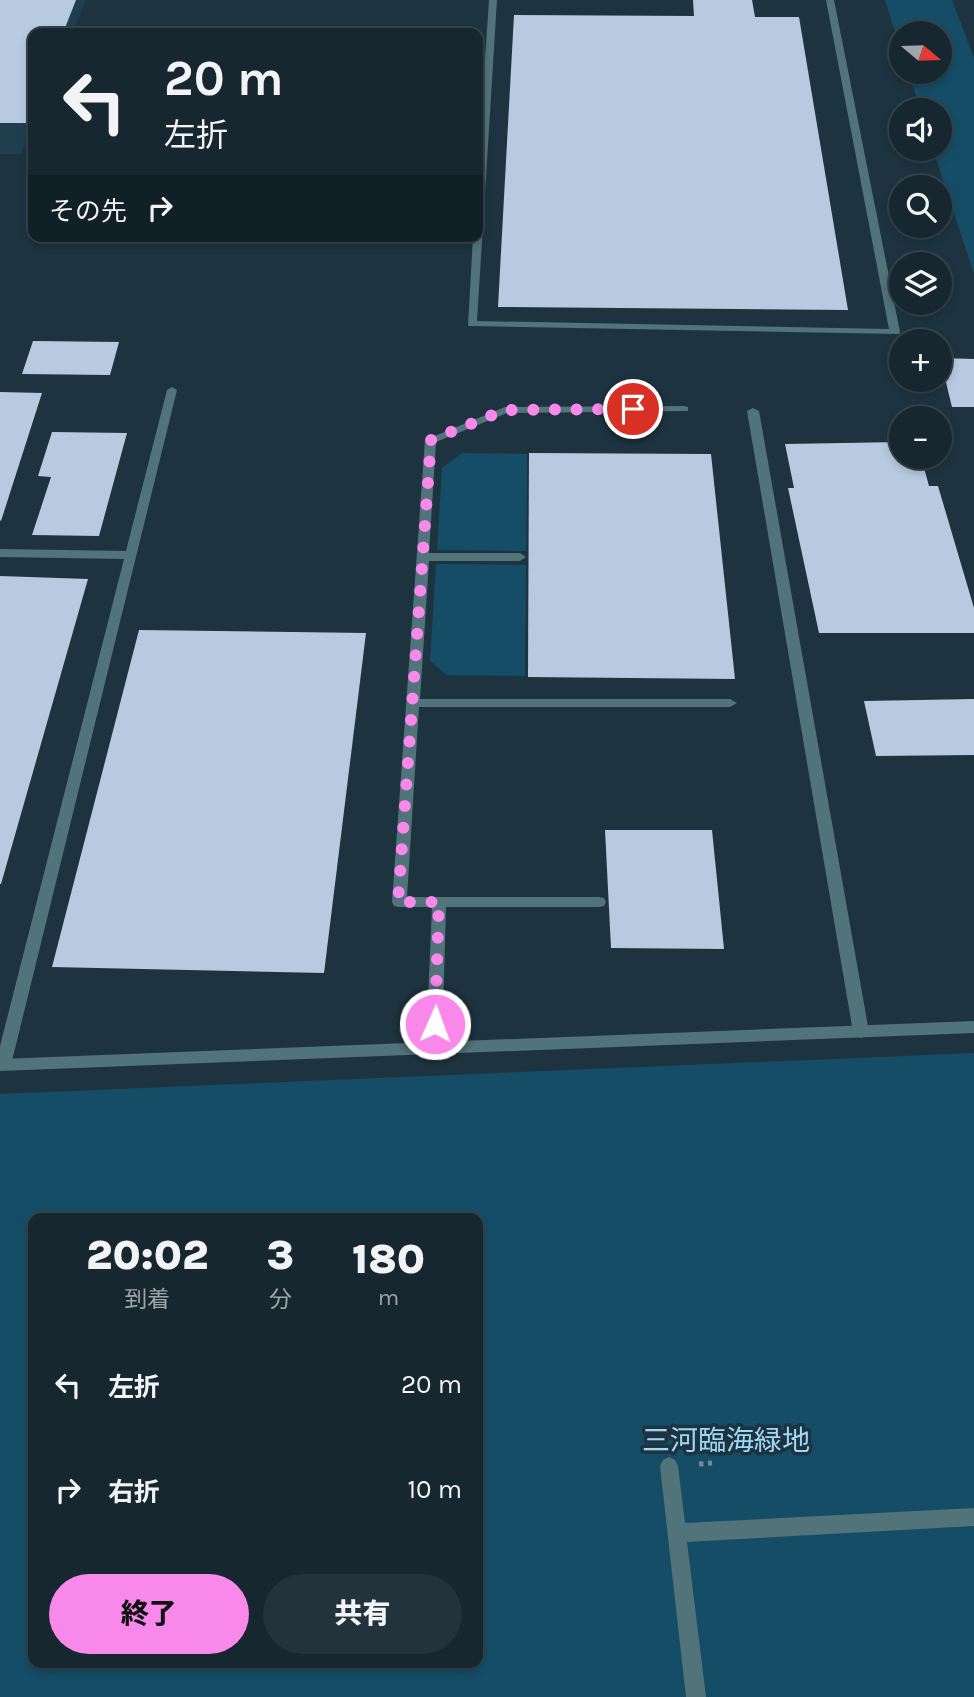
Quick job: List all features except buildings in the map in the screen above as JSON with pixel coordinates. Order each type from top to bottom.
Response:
[{"type":"street","points":[[483,146],[492,0]]},
{"type":"street","points":[[477,242],[472,324],[895,332],[830,0]]},
{"type":"street","points":[[172,390],[2,1065],[974,1027]]},
{"type":"street","points":[[599,902],[398,902],[431,440],[505,410],[684,409]]},
{"type":"street","points":[[753,411],[861,1032]]},
{"type":"street","points":[[0,553],[131,555]]},
{"type":"street","points":[[423,557],[520,557]]},
{"type":"street","points":[[412,703],[730,703]]},
{"type":"street","points":[[434,1048],[439,902]]},
{"type":"street","points":[[669,1466],[696,1697]]},
{"type":"street","points":[[677,1533],[974,1517]]},
{"type":"shaded area","points":[[0,0],[86,0],[74,28],[28,28],[28,137],[21,154],[0,154]]},
{"type":"green space","points":[[885,0],[952,0],[974,58],[974,274],[952,207],[952,175],[942,175],[937,161],[952,161],[952,98],[917,98],[912,84],[952,84],[952,21],[892,21]]},
{"type":"green space","points":[[462,453],[527,454],[526,551],[437,550],[442,468]]},
{"type":"green space","points":[[436,564],[526,565],[525,676],[447,675],[430,661]]},
{"type":"green space","name":"三河臨海緑地","points":[[974,1053],[974,1697],[0,1697],[0,1094]]},
{"type":"route","points":[[435,1024],[439,902],[398,902],[431,440],[505,410],[633,409]]}]
